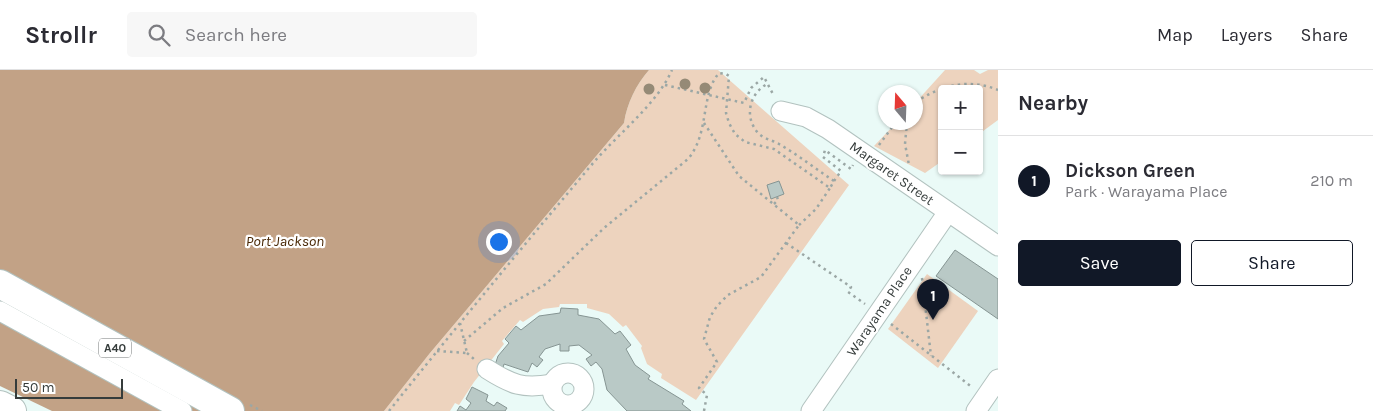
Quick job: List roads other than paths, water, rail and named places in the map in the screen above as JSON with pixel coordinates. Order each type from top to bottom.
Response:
[{"type":"highway","name":"A40","points":[[0,284],[230,411]]},
{"type":"highway","points":[[0,405],[12,411]]},
{"type":"street","name":"Margaret Street","points":[[781,111],[816,121],[998,246]]},
{"type":"street","name":"Warayama Place","points":[[811,411],[948,212]]},
{"type":"street","points":[[0,311],[182,411]]},
{"type":"street","points":[[487,369],[525,388],[552,384],[555,379],[564,373],[575,374],[580,377],[584,387],[582,406]]},
{"type":"street","points":[[981,404],[998,379]]},
{"type":"water","name":"Port Jackson","points":[[0,70],[649,70],[633,95],[627,108],[624,123],[430,353],[384,411],[0,411]]},
{"type":"place","name":"Dickson Green","points":[[933,320]]}]
